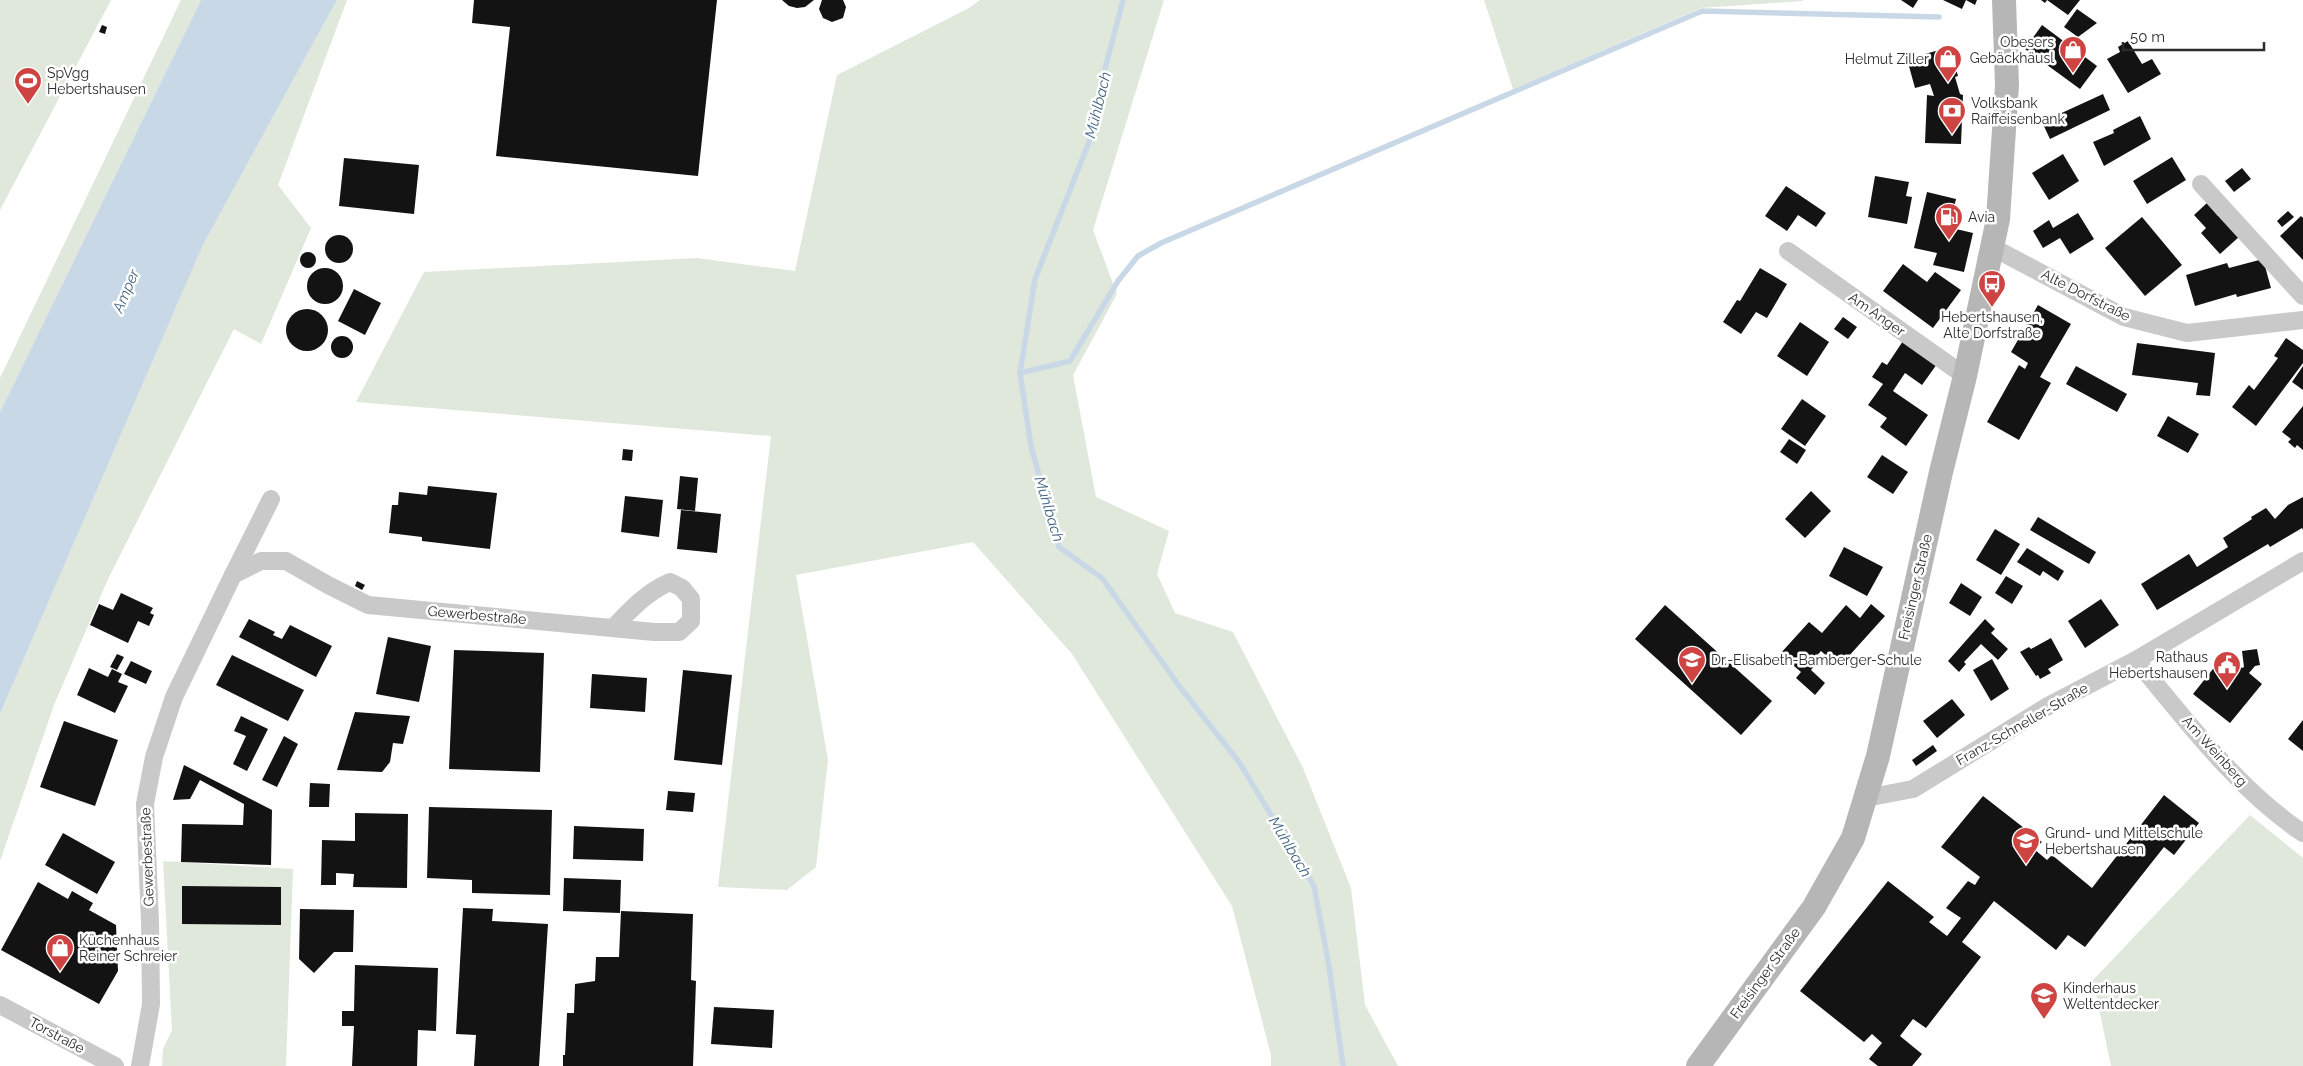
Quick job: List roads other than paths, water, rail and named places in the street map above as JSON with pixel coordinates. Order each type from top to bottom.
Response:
[{"type":"main road","name":"Freisinger Straße","points":[[1698,1066],[1814,907],[1853,838],[1866,798],[1878,756],[1941,472],[1965,376],[1998,219],[2002,182],[2007,78],[2004,0]]},
{"type":"street","points":[[2201,184],[2303,296]]},
{"type":"street","name":"Alte Dorfstraße","points":[[1992,247],[2124,316],[2187,332],[2303,320]]},
{"type":"street","name":"Am Anger","points":[[1788,251],[1965,376]]},
{"type":"street","name":"Gewerbestraße","points":[[140,1066],[151,1004],[150,922],[144,804],[154,757],[174,697],[271,500]]},
{"type":"street","name":"Gewerbestraße","points":[[233,575],[261,560],[286,561],[368,605],[614,627]]},
{"type":"street","name":"Franz-Schneller-Straße","points":[[1866,798],[1913,789],[2048,706],[2136,660],[2303,561]]},
{"type":"street","name":"Am Weinberg","points":[[2136,660],[2205,742],[2252,792],[2286,822],[2303,833]]},
{"type":"street","name":"Torstraße","points":[[0,1005],[115,1066]]},
{"type":"water","name":"Amper","points":[[201,0],[337,0],[203,245],[0,714],[0,412]]},
{"type":"waterway","name":"Mühlbach","points":[[1123,0],[1089,142],[1035,279],[1020,373],[1031,446],[1059,547],[1102,578],[1180,687],[1239,762],[1314,886],[1329,966],[1343,1066]]},
{"type":"waterway","points":[[1020,373],[1070,361],[1118,281],[1138,256],[1161,243],[1702,11],[1939,17]]},
{"type":"place","name":"Obesers Gebäckhäusl","points":[[2073,74]]},
{"type":"place","name":"Helmut Ziller","points":[[1948,83]]},
{"type":"place","name":"SpVgg Hebertshausen","points":[[28,105]]},
{"type":"place","name":"Volksbank Raiffeisenbank","points":[[1952,135]]},
{"type":"place","name":"Avia","points":[[1949,241]]},
{"type":"place","name":"Hebertshausen, Alte Dorfstraße","points":[[1992,308]]},
{"type":"place","name":"Dr.-Elisabeth-Bamberger-Schule","points":[[1692,684]]},
{"type":"place","name":"Rathaus Hebertshausen","points":[[2227,689]]},
{"type":"place","name":"Grund- und Mittelschule Hebertshausen","points":[[2026,865]]},
{"type":"place","name":"Küchenhaus Reiner Schreier","points":[[60,972]]},
{"type":"place","name":"Kinderhaus Weltentdecker","points":[[2044,1020]]}]
